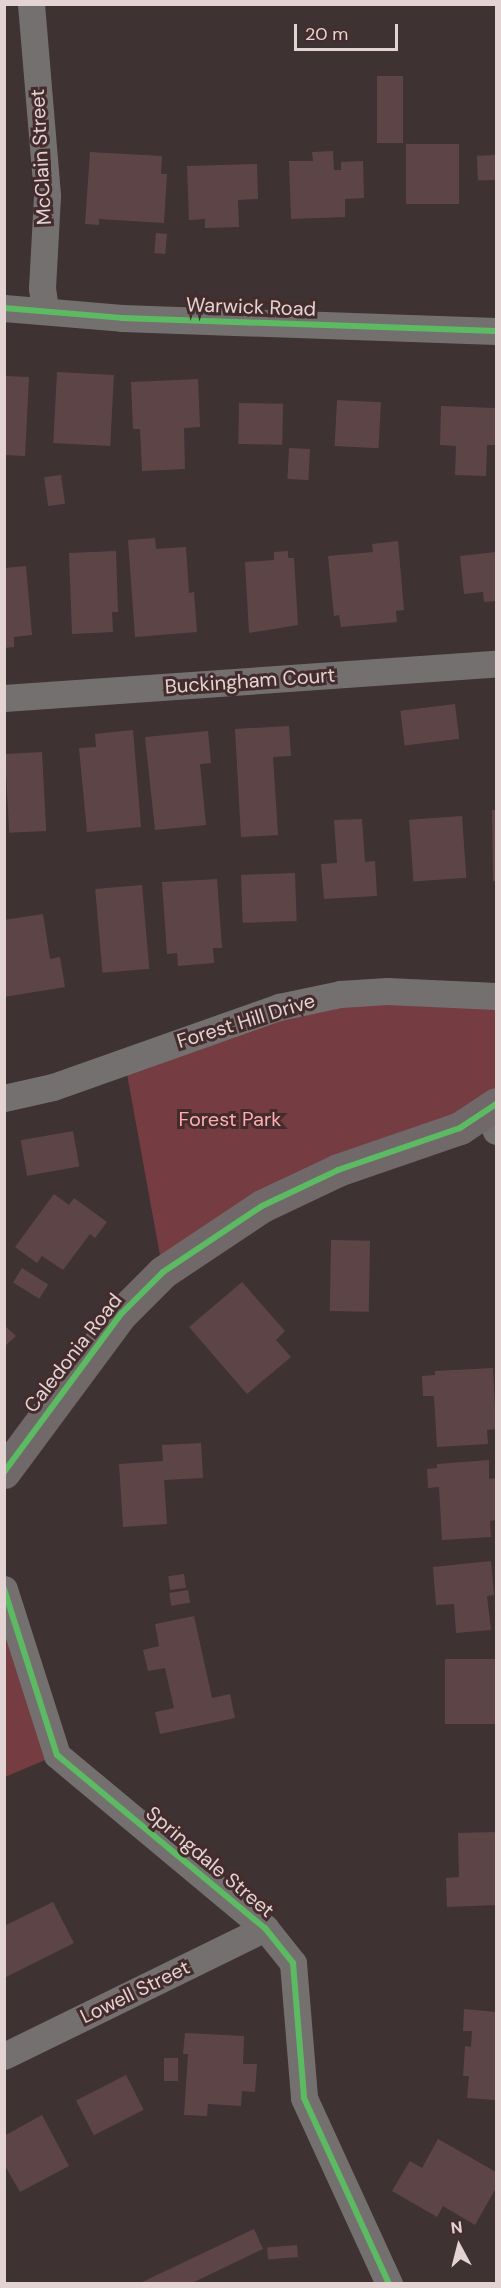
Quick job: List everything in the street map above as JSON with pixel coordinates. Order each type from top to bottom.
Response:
[{"type":"street","name":"McClain Street","points":[[31,4],[47,196],[42,288],[45,310]]},
{"type":"street","name":"Warwick Road","points":[[4,308],[122,318],[496,331]]},
{"type":"street","name":"Buckingham Court","points":[[4,698],[496,664]]},
{"type":"street","name":"Forest Hill Drive","points":[[4,1098],[53,1087],[279,1007],[340,994],[387,991],[496,996]]},
{"type":"street","name":"Caledonia Road","points":[[4,1472],[121,1314],[163,1272],[262,1206],[338,1170],[494,1115]]},
{"type":"street","name":"Springdale Street","points":[[4,1589],[57,1755],[265,1928],[293,1962],[304,2098],[389,2283]]},
{"type":"street","name":"Lowell Street","points":[[4,2056],[265,1928]]},
{"type":"green space","name":"Forest Park","points":[[496,996],[496,1104],[163,1272],[125,1063],[279,1007]]},
{"type":"green space","points":[[4,1591],[57,1755],[5,1777],[4,1777]]},
{"type":"building","points":[[377,76],[403,76],[403,143],[377,143]]},
{"type":"building","points":[[406,144],[459,144],[459,204],[406,204]]},
{"type":"building","points":[[333,151],[334,170],[341,170],[341,162],[363,161],[364,198],[345,199],[345,217],[291,219],[289,161],[313,161],[312,152]]},
{"type":"building","points":[[90,152],[162,156],[161,174],[167,174],[164,223],[99,219],[99,225],[85,224]]},
{"type":"building","points":[[495,155],[496,180],[478,181],[477,156]]},
{"type":"building","points":[[257,164],[258,199],[238,200],[239,227],[205,228],[205,219],[189,220],[187,166]]},
{"type":"building","points":[[156,233],[167,234],[165,254],[154,253]]},
{"type":"building","points":[[57,372],[114,375],[110,446],[53,443]]},
{"type":"building","points":[[4,376],[29,377],[25,456],[4,455]]},
{"type":"building","points":[[198,379],[200,427],[184,428],[185,469],[142,471],[140,429],[133,429],[131,382]]},
{"type":"building","points":[[337,400],[381,402],[379,448],[335,446]]},
{"type":"building","points":[[239,403],[283,404],[282,445],[238,444]]},
{"type":"building","points":[[441,406],[496,408],[496,445],[487,445],[486,476],[455,475],[456,446],[440,445]]},
{"type":"building","points":[[289,448],[310,449],[308,480],[287,479]]},
{"type":"building","points":[[61,475],[65,504],[48,506],[44,477]]},
{"type":"building","points":[[155,538],[156,549],[186,547],[189,593],[194,592],[197,632],[135,637],[128,540]]},
{"type":"building","points":[[398,541],[404,610],[396,611],[397,622],[341,627],[339,615],[334,616],[328,556],[373,552],[372,544]]},
{"type":"building","points":[[116,551],[118,612],[112,612],[113,632],[72,634],[69,553]]},
{"type":"building","points":[[288,551],[288,558],[294,558],[298,625],[249,633],[245,562],[274,560],[274,552]]},
{"type":"building","points":[[496,552],[496,601],[484,602],[483,592],[464,594],[460,556]]},
{"type":"building","points":[[26,566],[32,635],[14,637],[14,647],[4,648],[4,568]]},
{"type":"building","points":[[455,704],[459,739],[405,745],[400,711]]},
{"type":"building","points":[[289,726],[291,756],[273,757],[278,835],[241,837],[235,729]]},
{"type":"building","points":[[133,730],[141,827],[87,832],[79,748],[96,747],[95,734]]},
{"type":"building","points":[[208,731],[211,763],[200,764],[206,825],[155,830],[145,737]]},
{"type":"building","points":[[42,752],[46,831],[9,833],[5,754]]},
{"type":"building","points":[[492,810],[496,810],[496,881],[493,881]]},
{"type":"building","points":[[462,816],[466,878],[413,882],[409,820]]},
{"type":"building","points":[[362,819],[365,862],[375,861],[377,896],[324,899],[321,864],[337,863],[334,820]]},
{"type":"building","points":[[295,873],[297,921],[243,923],[241,875]]},
{"type":"building","points":[[217,879],[222,948],[213,948],[214,963],[178,966],[177,953],[167,954],[162,882]]},
{"type":"building","points":[[142,885],[149,969],[102,973],[95,889]]},
{"type":"building","points":[[43,914],[50,959],[60,957],[65,987],[4,997],[4,920]]},
{"type":"building","points":[[73,1131],[79,1166],[27,1176],[21,1140]]},
{"type":"building","points":[[54,1194],[69,1205],[74,1198],[107,1222],[95,1238],[90,1234],[63,1270],[42,1256],[37,1263],[15,1247]]},
{"type":"building","points":[[331,1240],[370,1241],[369,1312],[330,1311]]},
{"type":"building","points":[[22,1268],[48,1284],[39,1299],[13,1282]]},
{"type":"building","points":[[242,1282],[285,1331],[276,1340],[291,1357],[247,1394],[189,1327]]},
{"type":"building","points":[[4,1325],[16,1336],[4,1347]]},
{"type":"building","points":[[493,1368],[496,1429],[487,1430],[488,1444],[437,1447],[434,1396],[423,1396],[422,1376],[435,1375],[435,1371]]},
{"type":"building","points":[[201,1443],[203,1478],[164,1480],[167,1524],[123,1527],[119,1464],[163,1461],[162,1445]]},
{"type":"building","points":[[489,1460],[489,1479],[496,1478],[496,1520],[490,1521],[491,1537],[442,1540],[439,1487],[428,1488],[427,1469],[437,1468],[437,1464]]},
{"type":"building","points":[[491,1561],[494,1595],[487,1596],[491,1630],[456,1633],[454,1604],[436,1605],[433,1567]]},
{"type":"building","points":[[184,1574],[186,1588],[170,1590],[168,1576]]},
{"type":"building","points":[[188,1590],[190,1603],[171,1606],[169,1593]]},
{"type":"building","points":[[194,1616],[212,1698],[230,1694],[235,1718],[160,1734],[155,1712],[174,1708],[165,1668],[148,1671],[143,1650],[159,1646],[155,1624]]},
{"type":"building","points":[[445,1659],[496,1659],[496,1724],[445,1724]]},
{"type":"building","points":[[496,1832],[496,1905],[447,1907],[446,1878],[459,1877],[458,1833]]},
{"type":"building","points":[[53,1902],[74,1943],[4,1978],[4,1926]]},
{"type":"building","points":[[464,2009],[496,2012],[496,2100],[467,2098],[469,2076],[463,2076],[465,2046],[471,2047],[472,2031],[463,2031]]},
{"type":"building","points":[[185,2033],[244,2036],[243,2064],[257,2064],[255,2092],[242,2091],[241,2106],[208,2104],[207,2116],[184,2115],[188,2054],[183,2054]]},
{"type":"building","points":[[164,2058],[178,2058],[178,2081],[164,2081]]},
{"type":"building","points":[[126,2075],[144,2110],[94,2135],[76,2100]]},
{"type":"building","points":[[42,2115],[69,2166],[20,2192],[4,2164],[4,2136]]},
{"type":"building","points":[[438,2139],[496,2172],[496,2188],[475,2225],[443,2206],[437,2217],[392,2191],[410,2161],[422,2168]]},
{"type":"building","points":[[254,2229],[263,2249],[190,2284],[138,2284]]},
{"type":"building","points":[[297,2245],[298,2257],[268,2260],[267,2248]]},
{"type":"cycle path","points":[[4,308],[122,318],[496,331]]},
{"type":"cycle path","points":[[4,1472],[121,1314],[163,1272],[262,1206],[338,1170],[460,1128],[496,1104]]},
{"type":"cycle path","points":[[4,1589],[57,1755],[265,1928],[293,1963],[304,2098],[389,2284]]}]
